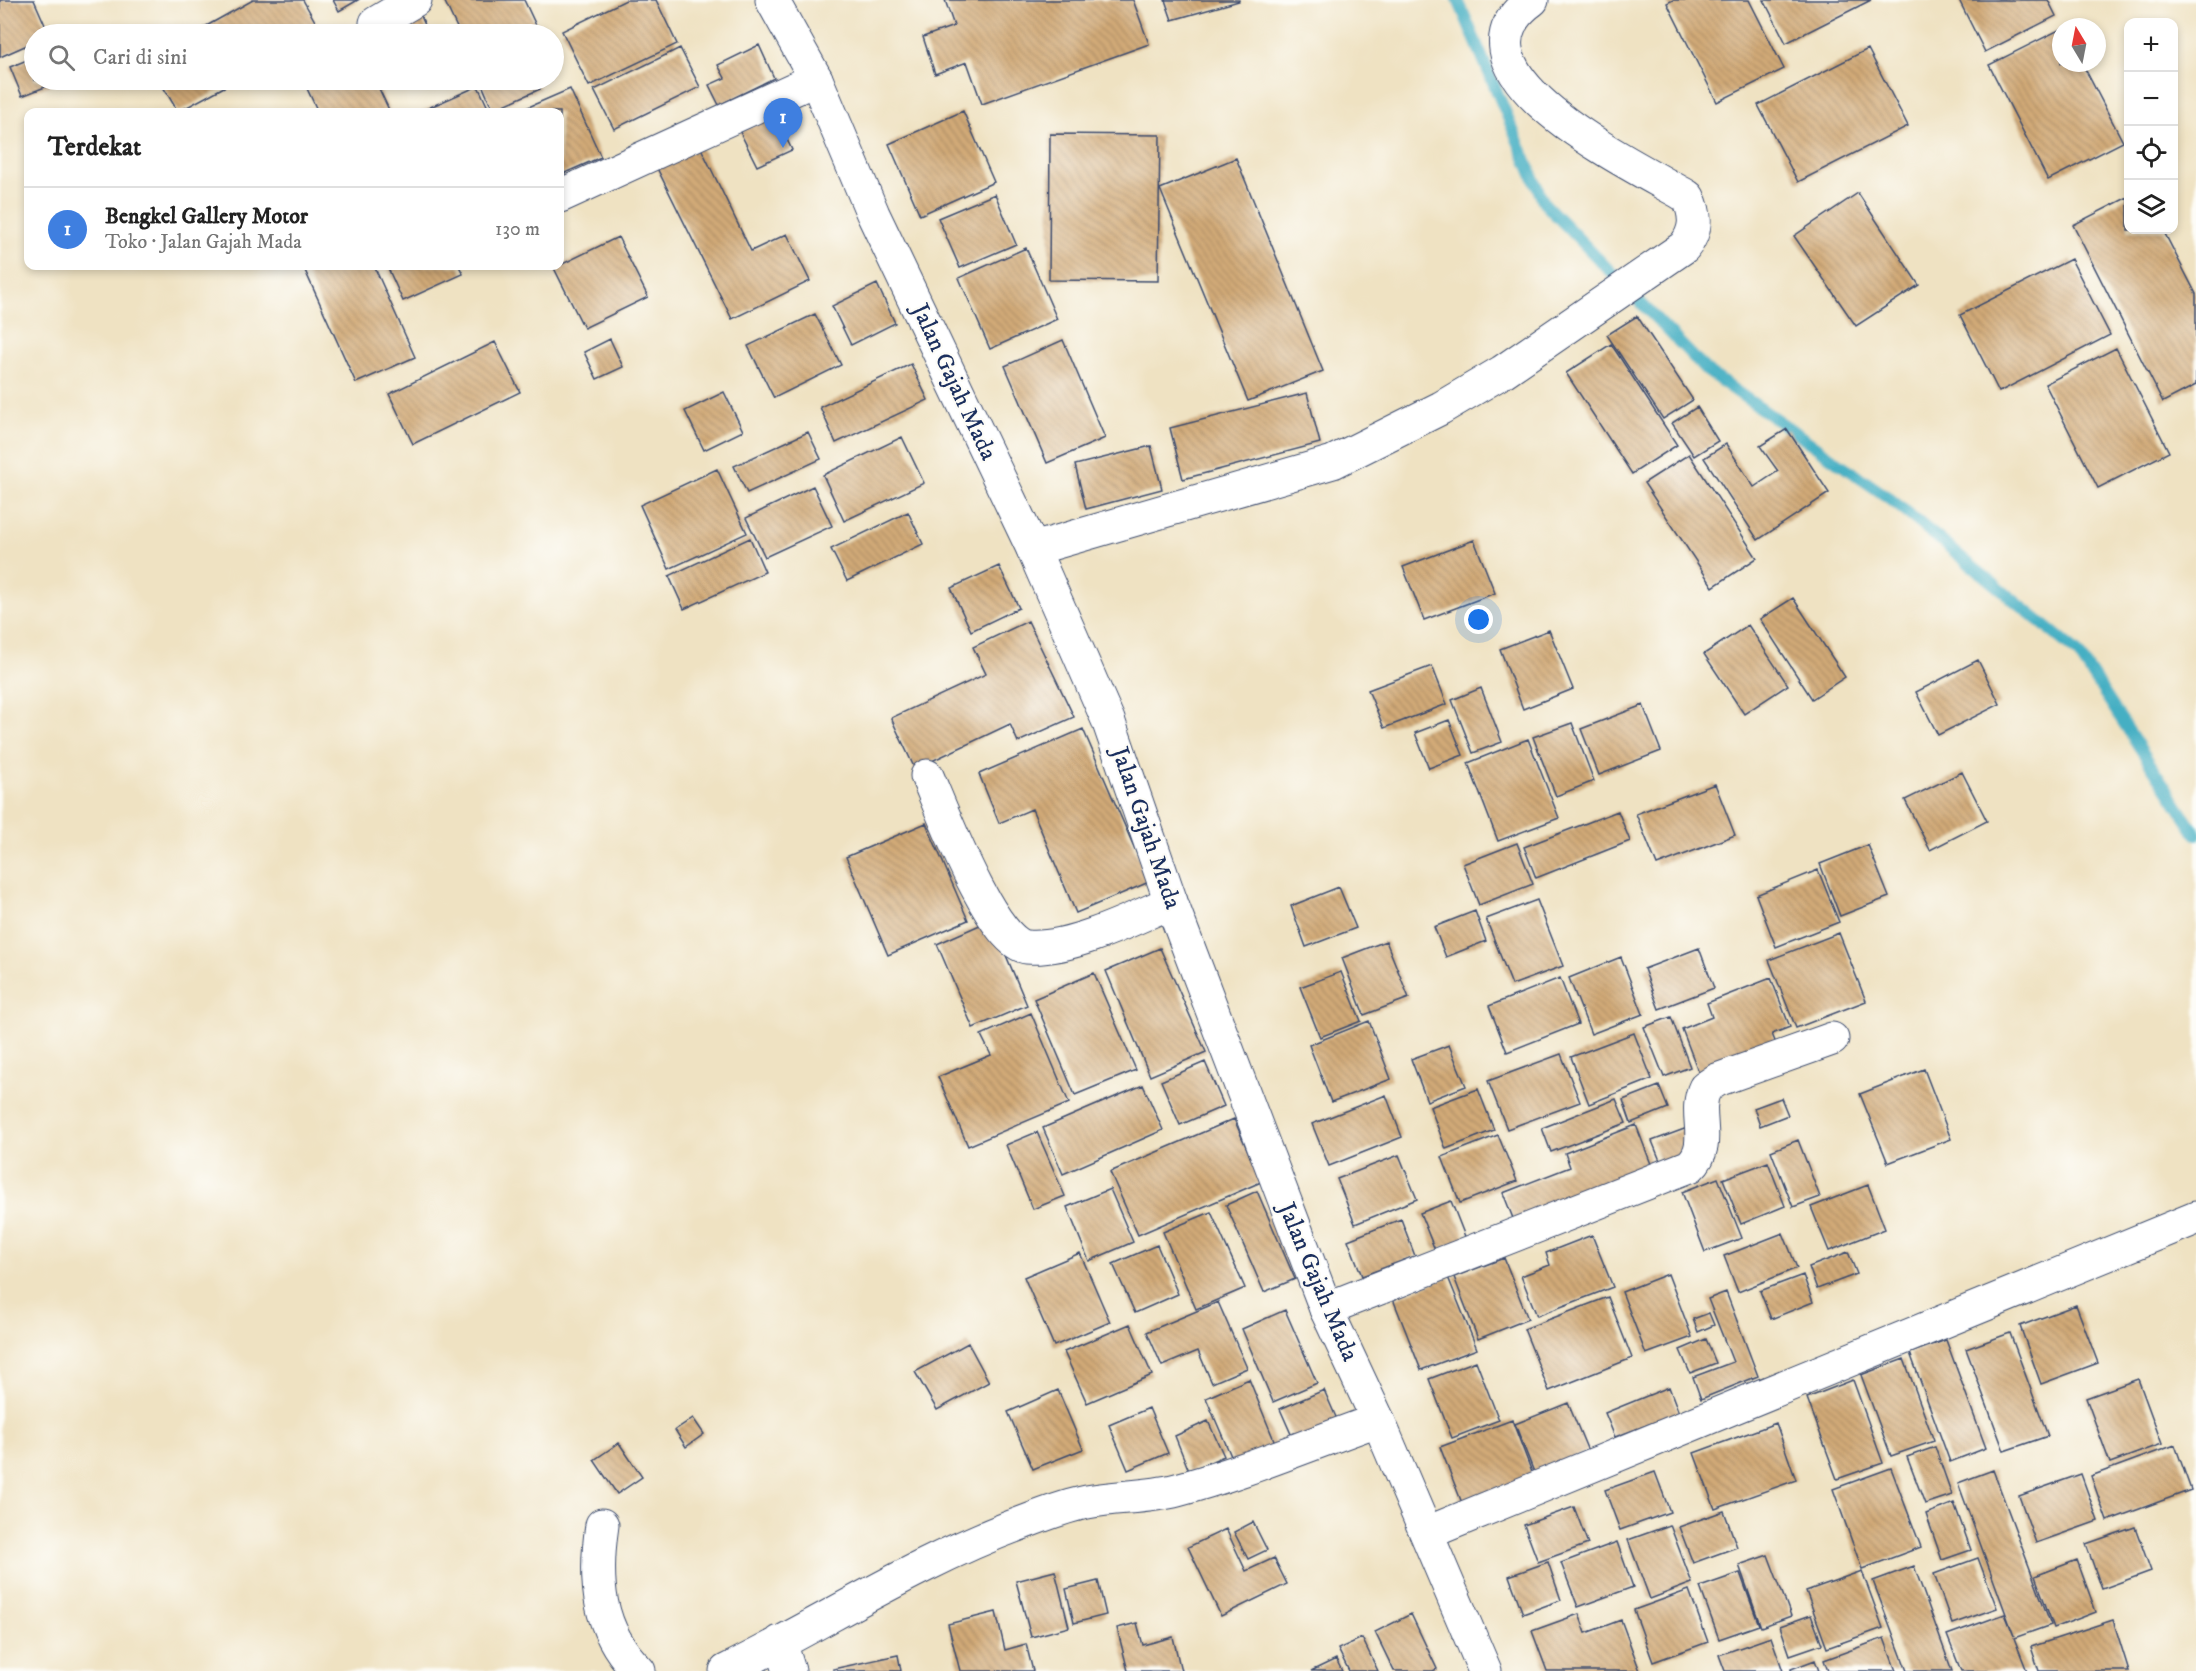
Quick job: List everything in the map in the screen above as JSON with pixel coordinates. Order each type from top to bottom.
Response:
[{"type":"main road","points":[[376,23],[414,0]]},
{"type":"main road","name":"Jalan Gajah Mada","points":[[772,0],[816,79],[873,213],[1033,549],[1108,720],[1171,902],[1326,1309],[1378,1420],[1485,1671]]},
{"type":"main road","points":[[1033,549],[1333,462],[1461,396],[1628,288],[1684,247],[1692,237],[1694,210],[1688,197],[1610,154],[1553,114],[1517,74],[1505,47],[1506,30],[1517,11],[1532,0]]},
{"type":"main road","points":[[564,194],[816,79]]},
{"type":"main road","points":[[927,776],[960,853],[991,915],[1007,936],[1025,947],[1052,945],[1095,934],[1171,902]]},
{"type":"main road","points":[[1326,1309],[1690,1166],[1699,1158],[1703,1148],[1700,1108],[1705,1088],[1717,1080],[1832,1039]]},
{"type":"main road","points":[[1427,1533],[2196,1218]]},
{"type":"main road","points":[[726,1671],[785,1657],[866,1598],[922,1565],[1021,1523],[1086,1502],[1116,1497],[1143,1498],[1179,1489],[1378,1420]]},
{"type":"main road","points":[[602,1526],[597,1574],[599,1597],[617,1641],[639,1671]]},
{"type":"building","points":[[0,0],[34,0],[45,24],[24,24],[24,46],[0,57]]},
{"type":"building","points":[[253,0],[303,0],[316,24],[210,24]]},
{"type":"building","points":[[333,0],[358,0],[339,11]]},
{"type":"building","points":[[444,0],[524,0],[535,24],[455,24]]},
{"type":"building","points":[[626,0],[656,0],[677,44],[589,86],[564,35],[564,30]]},
{"type":"building","points":[[945,0],[1133,0],[1149,44],[982,104],[967,62],[935,74],[923,37],[954,26]]},
{"type":"building","points":[[1165,0],[1239,0],[1239,1],[1172,20]]},
{"type":"building","points":[[1673,0],[1749,0],[1784,69],[1717,102],[1667,3]]},
{"type":"building","points":[[1764,0],[1871,0],[1786,43]]},
{"type":"building","points":[[1959,0],[2048,0],[2056,16],[1985,52]]},
{"type":"building","points":[[420,14],[424,24],[402,24]]},
{"type":"building","points":[[2052,34],[2052,72],[2087,72],[2123,142],[2048,180],[1989,65]]},
{"type":"building","points":[[759,45],[774,78],[719,105],[709,85],[725,78],[718,65]]},
{"type":"building","points":[[680,48],[700,87],[614,129],[594,90]]},
{"type":"building","points":[[1868,49],[1908,126],[1798,182],[1758,105]]},
{"type":"building","points":[[24,61],[24,90],[37,90],[22,96],[10,67]]},
{"type":"building","points":[[570,89],[601,157],[564,173],[564,108],[526,108]]},
{"type":"building","points":[[165,90],[219,90],[185,108],[176,108]]},
{"type":"building","points":[[308,90],[380,90],[388,108],[316,108]]},
{"type":"building","points":[[469,90],[480,90],[488,108],[428,108]]},
{"type":"building","points":[[484,90],[538,90],[497,108],[492,108]]},
{"type":"building","points":[[963,111],[994,182],[920,215],[889,144]]},
{"type":"building","points":[[775,115],[792,150],[757,166],[740,132]]},
{"type":"building","points":[[1050,134],[1160,135],[1158,281],[1049,280]]},
{"type":"building","points":[[700,146],[751,251],[787,234],[810,281],[732,319],[657,168]]},
{"type":"building","points":[[1236,158],[1323,371],[1248,401],[1160,189]]},
{"type":"building","points":[[1858,193],[1919,285],[1856,326],[1794,236]]},
{"type":"building","points":[[995,194],[1016,244],[960,268],[938,218]]},
{"type":"building","points":[[2124,199],[2124,234],[2165,234],[2196,294],[2196,385],[2163,402],[2073,225]]},
{"type":"building","points":[[618,237],[648,297],[584,328],[555,270],[564,270],[564,263]]},
{"type":"building","points":[[1026,248],[1057,319],[990,349],[959,278]]},
{"type":"building","points":[[2071,259],[2110,335],[1999,392],[1960,315]]},
{"type":"building","points":[[305,270],[376,270],[415,357],[356,383]]},
{"type":"building","points":[[389,270],[461,270],[463,274],[403,301]]},
{"type":"building","points":[[877,284],[895,323],[851,345],[832,306]]},
{"type":"building","points":[[815,314],[841,365],[774,398],[748,346]]},
{"type":"building","points":[[1637,316],[1693,400],[1663,419],[1607,335]]},
{"type":"building","points":[[610,339],[623,367],[597,379],[584,352]]},
{"type":"building","points":[[1063,340],[1105,438],[1047,463],[1005,366]]},
{"type":"building","points":[[495,342],[520,392],[413,444],[389,394]]},
{"type":"building","points":[[1611,344],[1677,445],[1632,474],[1566,373]]},
{"type":"building","points":[[2116,348],[2169,452],[2098,488],[2045,384]]},
{"type":"building","points":[[911,364],[928,400],[836,443],[820,407]]},
{"type":"building","points":[[724,392],[743,431],[704,450],[685,411]]},
{"type":"building","points":[[1307,393],[1320,443],[1183,479],[1170,428]]},
{"type":"building","points":[[1697,407],[1718,441],[1694,456],[1672,423]]},
{"type":"building","points":[[1787,429],[1829,493],[1758,540],[1704,458],[1726,444],[1754,487],[1778,471],[1760,446]]},
{"type":"building","points":[[808,432],[821,459],[747,493],[734,466]]},
{"type":"building","points":[[902,437],[924,483],[844,521],[823,475]]},
{"type":"building","points":[[1151,446],[1162,489],[1086,509],[1075,465]]},
{"type":"building","points":[[1689,454],[1757,558],[1713,587],[1644,483]]},
{"type":"building","points":[[717,469],[747,533],[669,569],[640,505]]},
{"type":"building","points":[[813,486],[832,526],[765,557],[746,518]]},
{"type":"building","points":[[908,512],[923,544],[847,581],[831,549]]},
{"type":"building","points":[[750,538],[765,572],[684,609],[669,576]]},
{"type":"building","points":[[1474,540],[1495,593],[1424,620],[1403,567]]},
{"type":"building","points":[[999,566],[1019,608],[971,631],[951,588]]},
{"type":"building","points":[[1793,598],[1845,677],[1812,699],[1760,619]]},
{"type":"building","points":[[1028,621],[1074,717],[1018,742],[1010,724],[915,769],[891,718],[986,674],[973,647]]},
{"type":"building","points":[[1748,625],[1788,685],[1744,714],[1704,654]]},
{"type":"building","points":[[1549,630],[1573,689],[1523,709],[1500,649]]},
{"type":"building","points":[[1978,660],[2000,704],[1938,735],[1916,692]]},
{"type":"building","points":[[1432,666],[1447,704],[1384,728],[1368,690]]},
{"type":"building","points":[[1481,688],[1502,742],[1473,753],[1452,700]]},
{"type":"building","points":[[1643,705],[1661,751],[1599,775],[1581,729]]},
{"type":"building","points":[[1449,720],[1463,755],[1429,768],[1415,733]]},
{"type":"building","points":[[1572,723],[1594,781],[1556,796],[1533,737]]},
{"type":"building","points":[[1083,729],[1149,882],[1076,913],[1032,809],[999,823],[979,774]]},
{"type":"building","points":[[1528,739],[1559,818],[1498,841],[1468,763]]},
{"type":"building","points":[[1962,772],[1987,821],[1930,850],[1905,800]]},
{"type":"building","points":[[1715,784],[1735,835],[1657,865],[1636,814]]},
{"type":"building","points":[[1618,811],[1630,841],[1536,878],[1524,847]]},
{"type":"building","points":[[926,823],[968,920],[888,955],[846,857]]},
{"type":"building","points":[[1517,843],[1533,884],[1479,905],[1463,864]]},
{"type":"building","points":[[1868,845],[1889,897],[1840,916],[1820,864]]},
{"type":"building","points":[[1818,870],[1839,922],[1776,947],[1756,895]]},
{"type":"building","points":[[1339,887],[1356,928],[1306,947],[1291,906]]},
{"type":"building","points":[[1537,900],[1563,966],[1512,985],[1486,919]]},
{"type":"building","points":[[1475,911],[1486,941],[1446,957],[1434,927]]},
{"type":"building","points":[[991,920],[1027,1005],[973,1028],[937,944]]},
{"type":"building","points":[[1839,933],[1866,1001],[1796,1028],[1769,960]]},
{"type":"building","points":[[1386,941],[1409,998],[1364,1015],[1342,958]]},
{"type":"building","points":[[1160,948],[1206,1052],[1150,1076],[1106,971]]},
{"type":"building","points":[[1699,948],[1714,988],[1659,1009],[1644,969]]},
{"type":"building","points":[[1621,957],[1643,1014],[1591,1034],[1569,978]]},
{"type":"building","points":[[1341,972],[1361,1021],[1320,1037],[1300,987]]},
{"type":"building","points":[[1094,973],[1136,1070],[1075,1095],[1034,999]]},
{"type":"building","points":[[1560,978],[1578,1024],[1507,1052],[1489,1006]]},
{"type":"building","points":[[1771,978],[1790,1027],[1772,1034],[1777,1046],[1700,1076],[1682,1029],[1712,1017],[1707,1003]]},
{"type":"building","points":[[1031,1013],[1069,1103],[968,1146],[938,1077],[991,1055],[981,1035]]},
{"type":"building","points":[[1671,1017],[1690,1067],[1664,1077],[1644,1027]]},
{"type":"building","points":[[1369,1021],[1391,1079],[1331,1102],[1309,1045]]},
{"type":"building","points":[[1634,1033],[1652,1079],[1589,1104],[1571,1057]]},
{"type":"building","points":[[1449,1045],[1466,1086],[1427,1101],[1411,1059]]},
{"type":"building","points":[[1561,1054],[1580,1102],[1507,1129],[1488,1081]]},
{"type":"building","points":[[1205,1062],[1224,1106],[1180,1125],[1161,1081]]},
{"type":"building","points":[[1924,1069],[1951,1139],[1888,1163],[1860,1094]]},
{"type":"building","points":[[1143,1085],[1163,1130],[1063,1174],[1043,1128]]},
{"type":"building","points":[[1659,1086],[1668,1108],[1631,1123],[1623,1100]]},
{"type":"building","points":[[1478,1089],[1494,1130],[1446,1149],[1430,1107]]},
{"type":"building","points":[[1386,1095],[1402,1137],[1329,1166],[1312,1124]]},
{"type":"building","points":[[1781,1098],[1788,1115],[1760,1126],[1754,1108]]},
{"type":"building","points":[[1616,1099],[1626,1123],[1551,1152],[1542,1128]]},
{"type":"building","points":[[1234,1119],[1261,1182],[1138,1235],[1110,1172]]},
{"type":"building","points":[[1636,1125],[1656,1177],[1518,1231],[1503,1193],[1570,1167],[1565,1153]]},
{"type":"building","points":[[1687,1128],[1695,1150],[1661,1163],[1652,1141]]},
{"type":"building","points":[[1037,1132],[1065,1196],[1033,1209],[1006,1145]]},
{"type":"building","points":[[1498,1135],[1517,1181],[1460,1203],[1442,1157]]},
{"type":"building","points":[[1798,1140],[1820,1197],[1793,1207],[1771,1151]]},
{"type":"building","points":[[1399,1155],[1417,1199],[1355,1224],[1337,1179]]},
{"type":"building","points":[[1768,1162],[1785,1206],[1741,1224],[1723,1179]]},
{"type":"building","points":[[1718,1178],[1742,1238],[1705,1252],[1682,1192]]},
{"type":"building","points":[[1868,1185],[1885,1229],[1829,1251],[1811,1207]]},
{"type":"building","points":[[1110,1189],[1133,1242],[1089,1261],[1067,1207]]},
{"type":"building","points":[[1257,1191],[1295,1279],[1264,1292],[1226,1205]]},
{"type":"building","points":[[1451,1201],[1466,1239],[1435,1250],[1420,1213]]},
{"type":"building","points":[[1211,1212],[1245,1288],[1196,1309],[1163,1232]]},
{"type":"building","points":[[1401,1219],[1415,1256],[1362,1276],[1348,1240]]},
{"type":"building","points":[[1783,1233],[1797,1268],[1738,1292],[1724,1256]]},
{"type":"building","points":[[1592,1235],[1613,1287],[1537,1316],[1521,1276],[1550,1265],[1546,1253]]},
{"type":"building","points":[[1157,1245],[1178,1294],[1135,1313],[1113,1264]]},
{"type":"building","points":[[1848,1252],[1857,1274],[1817,1289],[1809,1267]]},
{"type":"building","points":[[1080,1253],[1110,1322],[1054,1346],[1024,1277]]},
{"type":"building","points":[[1504,1258],[1528,1319],[1478,1339],[1454,1277]]},
{"type":"building","points":[[1668,1274],[1692,1337],[1646,1354],[1622,1292]]},
{"type":"building","points":[[1803,1275],[1813,1302],[1771,1319],[1760,1291]]},
{"type":"building","points":[[1448,1277],[1477,1349],[1421,1370],[1393,1299]]},
{"type":"building","points":[[1726,1292],[1758,1376],[1701,1399],[1693,1377],[1733,1362],[1708,1299]]},
{"type":"building","points":[[1608,1297],[1632,1358],[1549,1391],[1524,1329]]},
{"type":"building","points":[[1218,1302],[1247,1368],[1212,1383],[1198,1351],[1162,1366],[1147,1332]]},
{"type":"building","points":[[2076,1305],[2098,1363],[2041,1384],[2020,1326]]},
{"type":"building","points":[[1285,1310],[1317,1383],[1273,1402],[1242,1329]]},
{"type":"building","points":[[1709,1313],[1714,1325],[1698,1332],[1693,1319]]},
{"type":"building","points":[[1130,1324],[1152,1375],[1087,1403],[1064,1352]]},
{"type":"building","points":[[2010,1333],[2048,1436],[2004,1451],[1966,1349]]},
{"type":"building","points":[[1706,1339],[1716,1363],[1690,1373],[1680,1350]]},
{"type":"building","points":[[1946,1340],[1986,1448],[1950,1462],[1910,1353]]},
{"type":"building","points":[[968,1343],[989,1382],[937,1410],[915,1372]]},
{"type":"building","points":[[1904,1359],[1934,1441],[1891,1456],[1861,1375]]},
{"type":"building","points":[[1476,1361],[1499,1420],[1452,1438],[1429,1379]]},
{"type":"building","points":[[1249,1379],[1276,1445],[1234,1463],[1206,1398]]},
{"type":"building","points":[[2138,1379],[2162,1444],[2110,1463],[2086,1398]]},
{"type":"building","points":[[1853,1380],[1883,1463],[1837,1479],[1807,1398]]},
{"type":"building","points":[[1669,1387],[1679,1413],[1615,1437],[1605,1413]]},
{"type":"building","points":[[1058,1390],[1083,1449],[1033,1469],[1008,1412]]},
{"type":"building","points":[[1324,1390],[1339,1424],[1295,1443],[1280,1409]]},
{"type":"building","points":[[1568,1403],[1588,1451],[1534,1472],[1515,1424]]},
{"type":"building","points":[[1149,1408],[1168,1453],[1128,1470],[1109,1425]]},
{"type":"building","points":[[693,1418],[704,1434],[686,1447],[675,1430]]},
{"type":"building","points":[[1512,1420],[1533,1475],[1462,1503],[1440,1447]]},
{"type":"building","points":[[1208,1421],[1224,1456],[1189,1471],[1175,1436]]},
{"type":"building","points":[[1776,1423],[1796,1480],[1715,1509],[1694,1453]]},
{"type":"building","points":[[619,1443],[642,1477],[617,1494],[594,1460]]},
{"type":"building","points":[[2175,1445],[2191,1490],[2107,1521],[2091,1476]]},
{"type":"building","points":[[1935,1447],[1952,1495],[1925,1504],[1907,1457]]},
{"type":"building","points":[[1891,1468],[1921,1547],[1862,1569],[1833,1489]]},
{"type":"building","points":[[1993,1470],[2051,1625],[2014,1638],[2027,1671],[1961,1671],[1947,1635],[2005,1614],[2014,1636],[1958,1483]]},
{"type":"building","points":[[1655,1472],[1670,1512],[1620,1530],[1605,1490]]},
{"type":"building","points":[[2081,1474],[2098,1521],[2036,1543],[2019,1496]]},
{"type":"building","points":[[1954,1503],[1971,1550],[1942,1560],[1926,1514]]},
{"type":"building","points":[[1574,1507],[1588,1544],[1538,1562],[1524,1525]]},
{"type":"building","points":[[1724,1511],[1737,1547],[1693,1563],[1679,1527]]},
{"type":"building","points":[[1253,1522],[1267,1550],[1248,1559],[1234,1532]]},
{"type":"building","points":[[1670,1525],[1692,1583],[1650,1599],[1628,1540]]},
{"type":"building","points":[[2135,1527],[2151,1571],[2102,1589],[2086,1544]]},
{"type":"building","points":[[1226,1529],[1246,1571],[1274,1558],[1287,1584],[1221,1616],[1188,1547]]},
{"type":"building","points":[[1617,1542],[1633,1587],[1578,1607],[1561,1563]]},
{"type":"building","points":[[1768,1555],[1791,1616],[1761,1627],[1739,1565]]},
{"type":"building","points":[[1978,1558],[1997,1608],[1952,1624],[1934,1574]]},
{"type":"building","points":[[2077,1560],[2096,1612],[2054,1628],[2035,1576]]},
{"type":"building","points":[[1548,1562],[1561,1600],[1523,1614],[1509,1576]]},
{"type":"building","points":[[1914,1566],[1952,1671],[1907,1671],[1873,1581]]},
{"type":"building","points":[[1055,1571],[1069,1627],[1031,1637],[1016,1581]]},
{"type":"building","points":[[1862,1571],[1883,1628],[1827,1648],[1806,1591]]},
{"type":"building","points":[[1740,1573],[1759,1625],[1719,1639],[1700,1587]]},
{"type":"building","points":[[1098,1581],[1106,1615],[1074,1623],[1066,1589]]},
{"type":"building","points":[[1689,1590],[1708,1642],[1653,1662],[1634,1610]]},
{"type":"building","points":[[996,1612],[1005,1650],[1026,1644],[1033,1671],[960,1671],[948,1624]]},
{"type":"building","points":[[1411,1614],[1437,1669],[1433,1671],[1394,1671],[1375,1632]]},
{"type":"building","points":[[1579,1614],[1586,1633],[1621,1620],[1640,1671],[1547,1671],[1532,1631]]},
{"type":"building","points":[[1811,1615],[1822,1644],[1790,1655],[1780,1626]]},
{"type":"building","points":[[2113,1620],[2129,1671],[2039,1671],[2031,1647]]},
{"type":"building","points":[[1137,1623],[1143,1645],[1173,1637],[1181,1671],[1128,1671],[1117,1628]]},
{"type":"building","points":[[1771,1637],[1783,1671],[1725,1671],[1719,1655]]},
{"type":"building","points":[[1362,1638],[1378,1671],[1349,1671],[1338,1649]]},
{"type":"building","points":[[1884,1638],[1896,1671],[1828,1671],[1824,1660]]},
{"type":"building","points":[[898,1655],[901,1671],[834,1671],[833,1669]]},
{"type":"building","points":[[1336,1659],[1342,1671],[1311,1671]]},
{"type":"building","points":[[1815,1660],[1819,1671],[1791,1671],[1791,1669]]},
{"type":"waterway","points":[[1458,0],[1544,203],[1707,371],[1889,498],[2078,653],[2196,834]]},
{"type":"place","name":"Bengkel Gallery Motor","points":[[783,148]]}]
